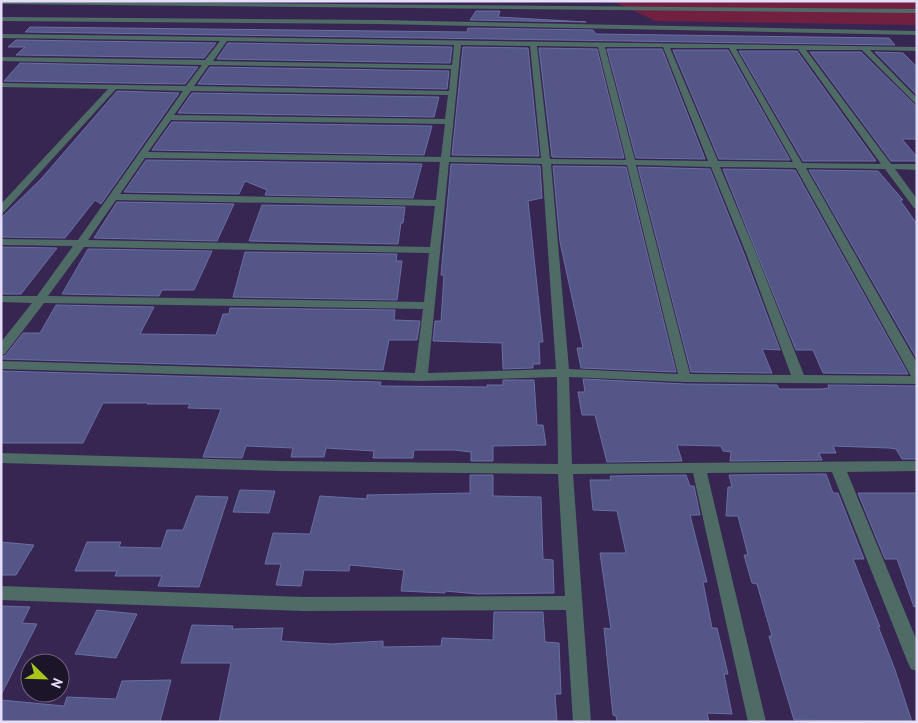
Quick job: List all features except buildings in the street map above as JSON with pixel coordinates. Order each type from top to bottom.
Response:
[{"type":"street","points":[[1,2],[468,4],[535,8],[605,4],[917,11]]},
{"type":"street","points":[[191,22],[206,3]]},
{"type":"street","points":[[535,8],[536,26]]},
{"type":"street","points":[[1,19],[379,22],[917,33]]},
{"type":"street","points":[[1,36],[917,49]]},
{"type":"street","points":[[1,351],[41,300],[144,154],[188,87],[224,40]]},
{"type":"street","points":[[421,376],[458,43]]},
{"type":"street","points":[[533,43],[546,160],[563,373],[564,469],[582,722]]},
{"type":"street","points":[[601,44],[685,378]]},
{"type":"street","points":[[665,44],[716,165],[799,379]]},
{"type":"street","points":[[731,46],[917,375]]},
{"type":"street","points":[[800,48],[917,206]]},
{"type":"street","points":[[864,48],[917,103]]},
{"type":"street","points":[[1,59],[456,67]]},
{"type":"street","points":[[1,85],[452,93]]},
{"type":"street","points":[[1,210],[115,86]]},
{"type":"street","points":[[168,118],[449,122]]},
{"type":"street","points":[[144,154],[917,167]]},
{"type":"street","points":[[1,196],[14,196]]},
{"type":"street","points":[[112,197],[440,204]]},
{"type":"street","points":[[1,242],[435,250]]},
{"type":"street","points":[[1,299],[429,306]]},
{"type":"street","points":[[1,365],[421,376],[563,373],[685,378],[917,380]]},
{"type":"street","points":[[1,458],[280,466],[564,469],[917,466]]},
{"type":"street","points":[[837,466],[917,663]]},
{"type":"street","points":[[699,468],[757,722]]},
{"type":"street","points":[[1,593],[304,604],[575,604]]},
{"type":"shaded area","points":[[612,1],[917,1],[917,25],[656,21]]}]
